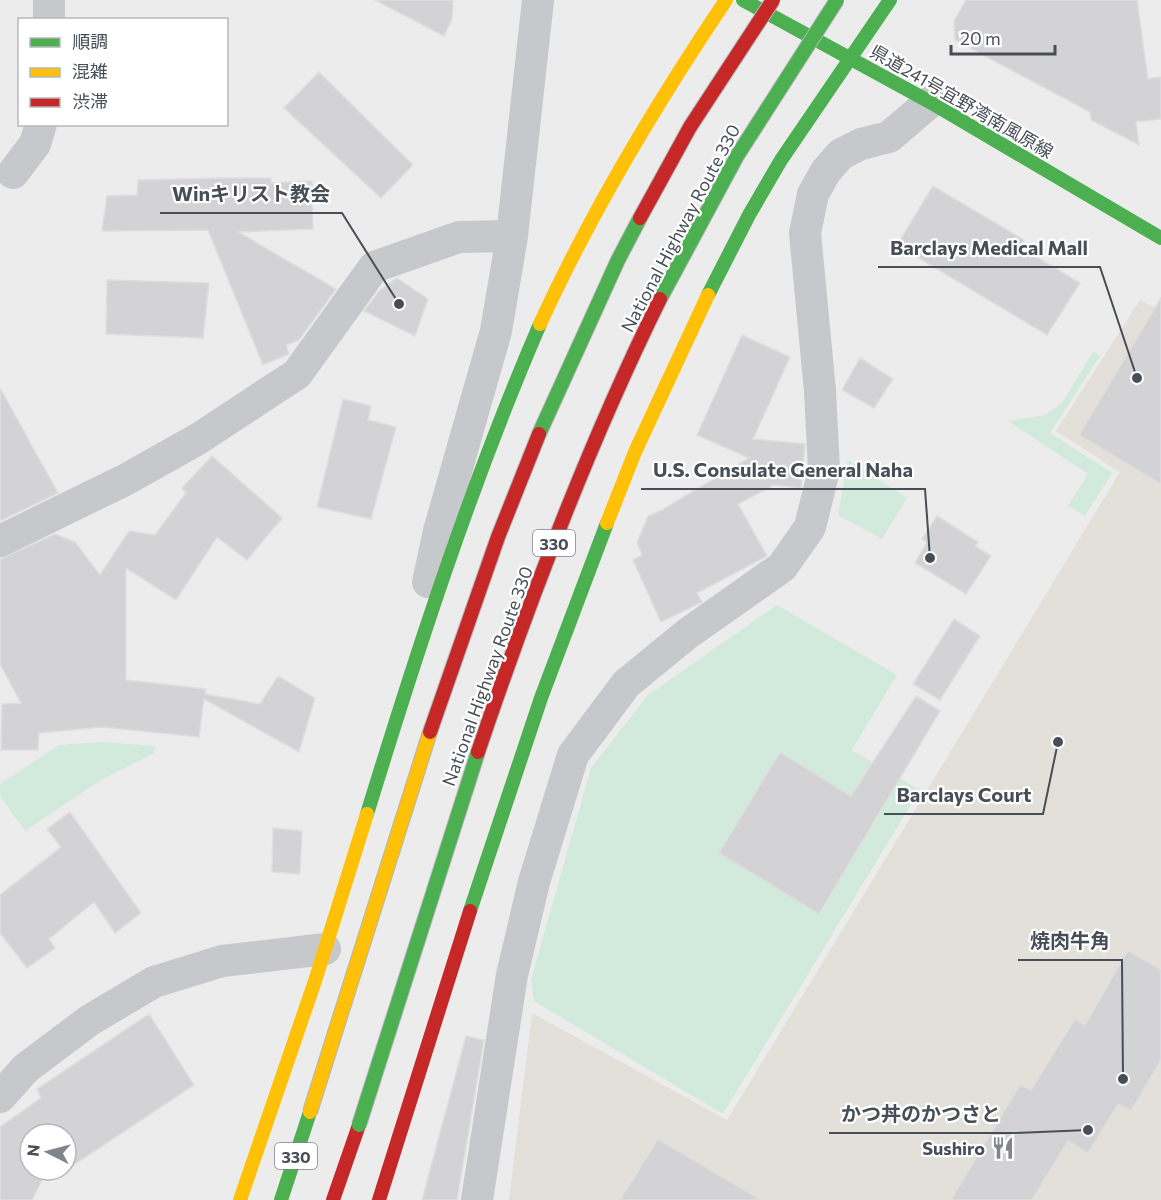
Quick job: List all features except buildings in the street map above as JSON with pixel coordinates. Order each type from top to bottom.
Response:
[{"type":"main road","points":[[240,1200],[325,949],[406,680],[487,454],[541,321],[607,190],[678,72],[726,0]]},
{"type":"main road","name":"県道241号宜野湾南風原線","points":[[743,0],[930,102],[1161,238]]},
{"type":"main road","name":"National Highway Route 330","points":[[281,1200],[460,641],[544,418],[603,288],[665,172],[727,68],[773,0]]},
{"type":"main road","name":"National Highway Route 330","points":[[333,1200],[359,1125],[482,736],[543,568],[593,445],[650,318],[712,201],[775,91],[837,0]]},
{"type":"main road","points":[[379,1200],[526,741],[619,492],[679,353],[750,213],[850,57],[890,0]]},
{"type":"street","points":[[49,0],[49,18]]},
{"type":"street","points":[[406,680],[440,531],[496,331],[512,236],[538,0]]},
{"type":"street","points":[[477,1200],[512,975],[534,882],[573,755],[626,684],[687,633],[782,567],[810,527],[824,470],[820,391],[805,233],[813,194],[826,171],[841,154],[861,144],[889,137],[930,102]]},
{"type":"street","points":[[14,173],[35,144],[40,126]]},
{"type":"street","points":[[0,541],[134,475],[198,439],[297,374],[374,267],[459,237],[512,236]]},
{"type":"street","points":[[0,1097],[26,1068],[90,1020],[154,982],[222,961],[325,949]]},
{"type":"shaded area","points":[[1140,300],[1161,311],[1161,1200],[509,1200],[532,1013],[727,1120],[1120,472],[1056,431]]},
{"type":"green space","points":[[1093,352],[1100,356],[1050,433],[1112,473],[1085,516],[1068,506],[1088,474],[1008,421],[1045,415],[1062,403]]},
{"type":"green space","points":[[848,460],[907,498],[882,539],[838,515]]},
{"type":"green space","points":[[777,605],[897,675],[852,750],[920,790],[723,1114],[534,1001],[531,980],[591,768],[648,695]]},
{"type":"green space","points":[[101,742],[156,746],[153,754],[101,780],[25,831],[0,796],[0,784],[59,745]]},
{"type":"traffic: fast","points":[[743,0],[930,102],[1161,238]]},
{"type":"traffic: fast","points":[[660,299],[737,156],[837,0]]},
{"type":"traffic: fast","points":[[708,295],[749,215],[781,160],[890,0]]},
{"type":"traffic: fast","points":[[539,434],[618,260],[640,218]]},
{"type":"traffic: fast","points":[[367,814],[468,506],[540,324]]},
{"type":"traffic: fast","points":[[470,911],[541,698],[607,523]]},
{"type":"traffic: fast","points":[[359,1125],[478,752]]},
{"type":"traffic: fast","points":[[281,1200],[310,1112]]},
{"type":"traffic: slow","points":[[540,324],[581,240],[626,158],[726,0]]},
{"type":"traffic: slow","points":[[607,523],[635,452],[708,295]]},
{"type":"traffic: slow","points":[[310,1112],[430,732]]},
{"type":"traffic: slow","points":[[240,1200],[316,978],[367,814]]},
{"type":"traffic: jam","points":[[640,218],[690,127],[773,0]]},
{"type":"traffic: jam","points":[[478,752],[518,637],[584,466],[660,299]]},
{"type":"traffic: jam","points":[[430,732],[498,537],[539,434]]},
{"type":"traffic: jam","points":[[379,1200],[470,911]]},
{"type":"traffic: jam","points":[[333,1200],[359,1125]]},
{"type":"place","name":"Winキリスト教会","points":[[399,304]]},
{"type":"place","name":"Barclays Medical Mall","points":[[1137,378]]},
{"type":"place","name":"U.S. Consulate General Naha","points":[[930,558]]},
{"type":"place","name":"Barclays Court","points":[[1058,742]]},
{"type":"place","name":"焼肉牛角","points":[[1123,1079]]},
{"type":"place","name":"かつ丼のかつさと","points":[[1088,1130]]},
{"type":"place","name":"Sushiro","points":[[1003,1148]]}]
